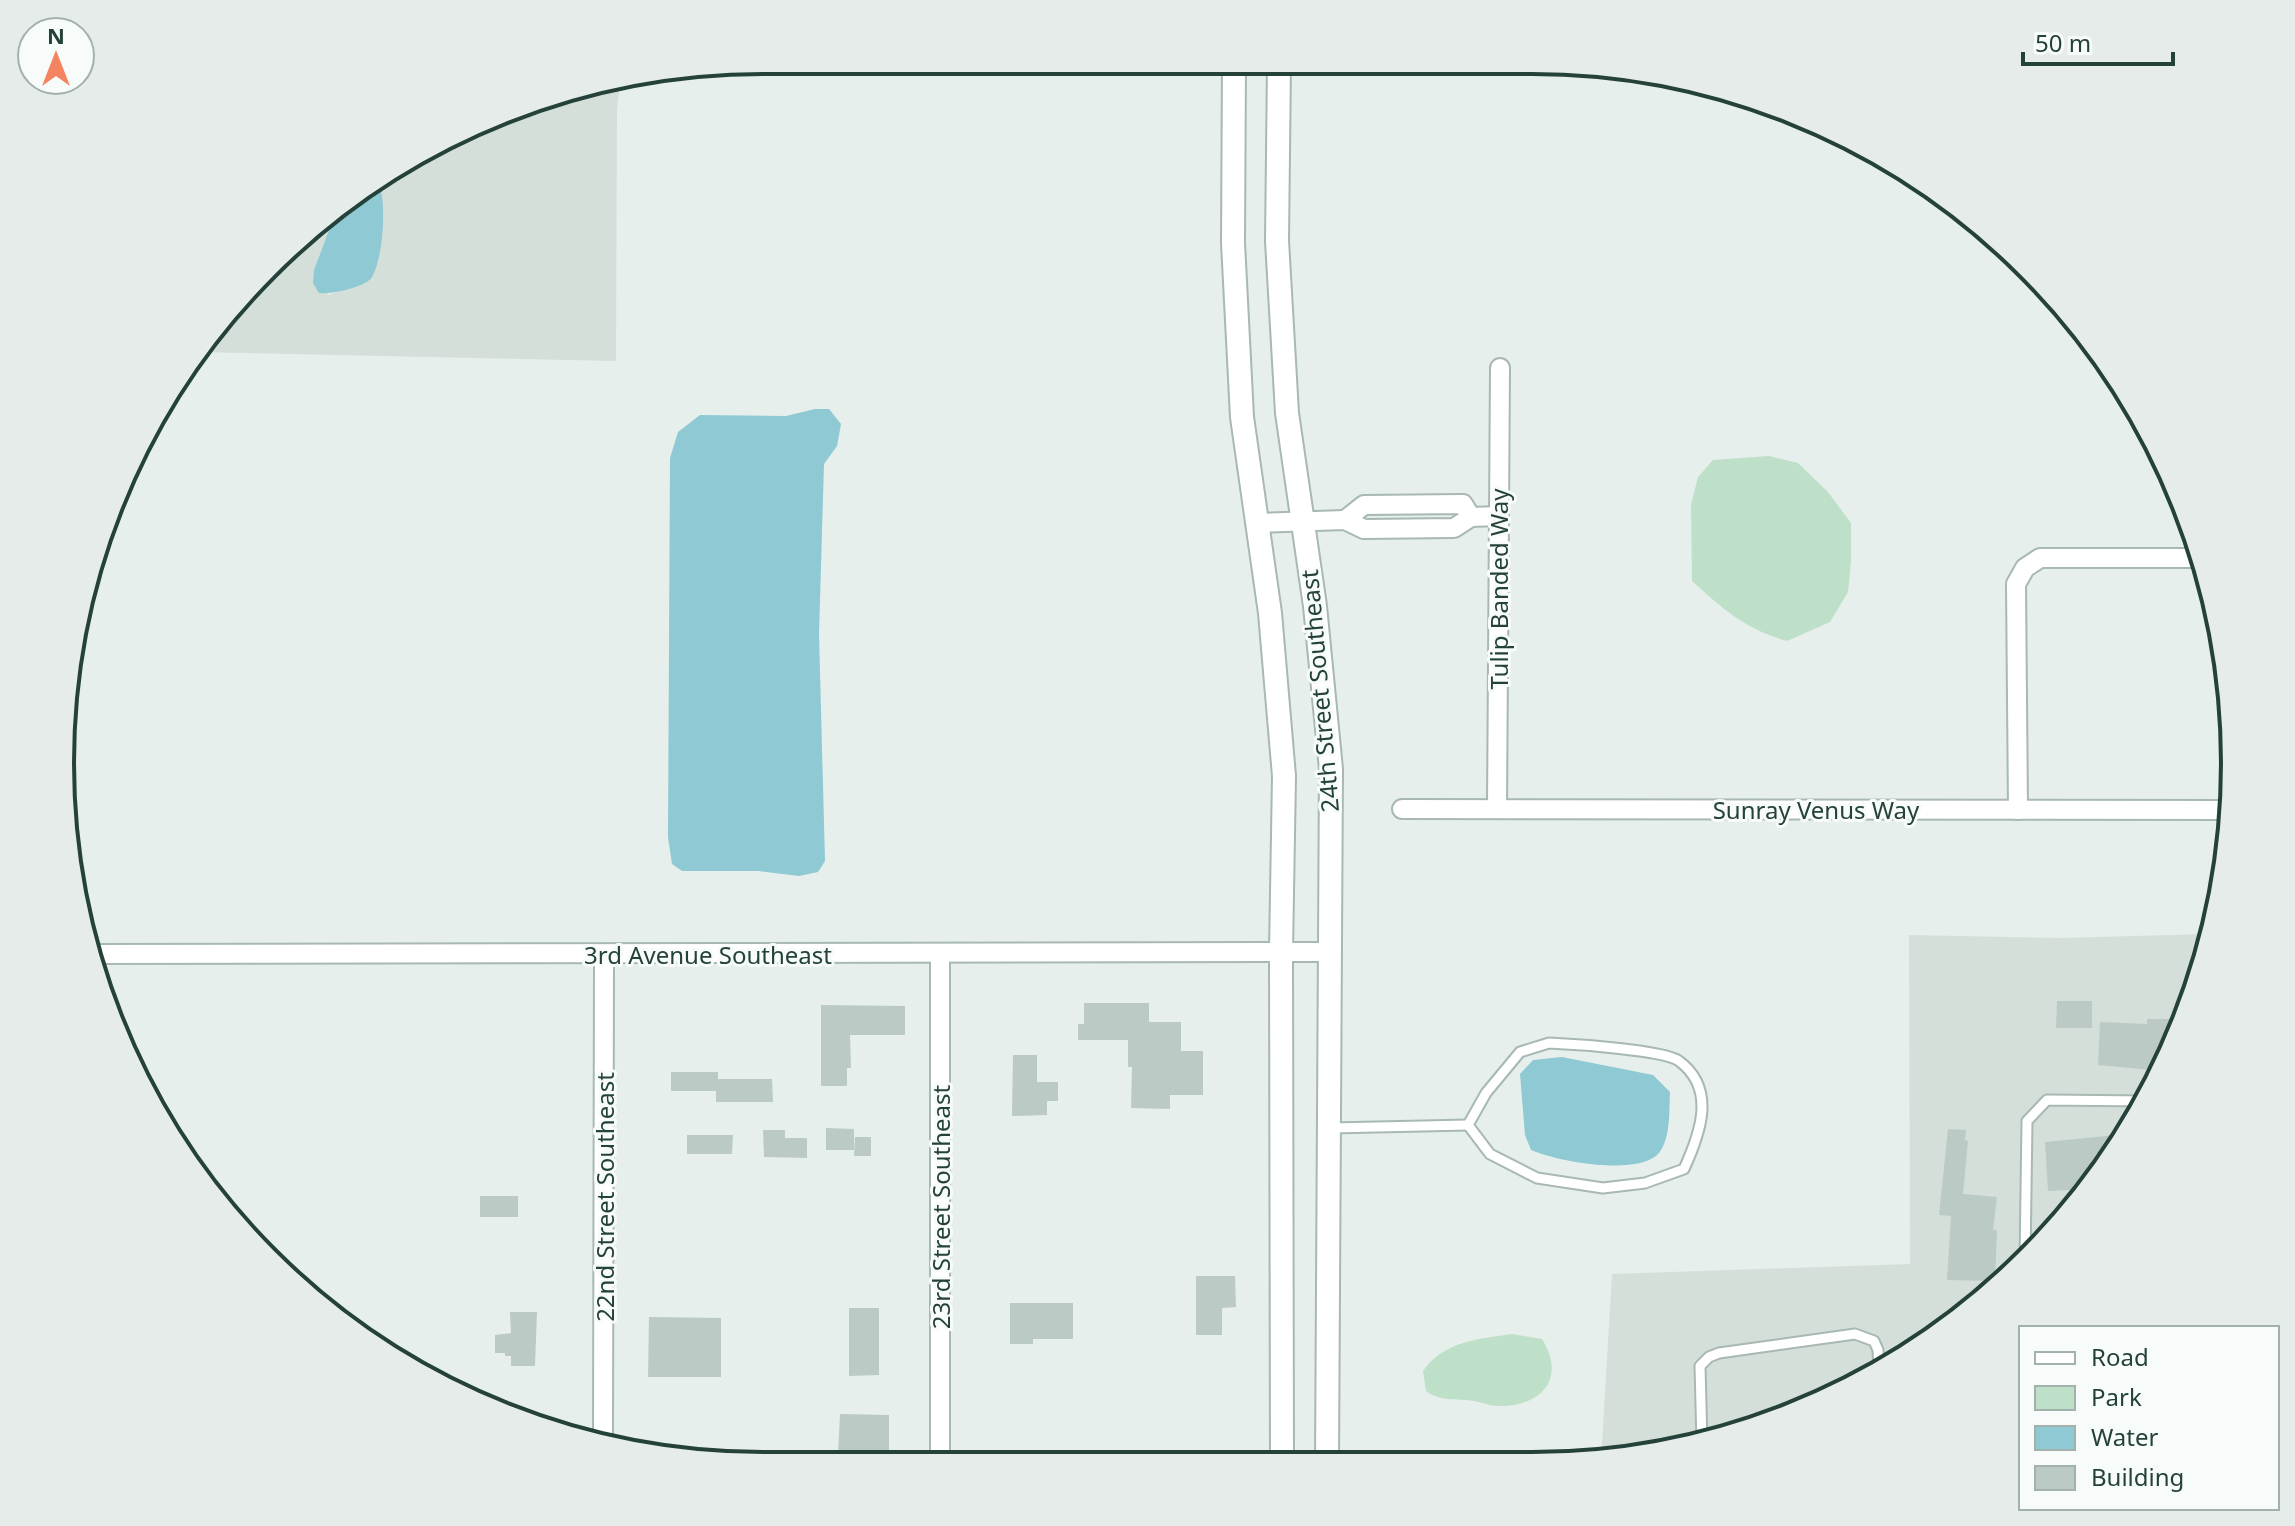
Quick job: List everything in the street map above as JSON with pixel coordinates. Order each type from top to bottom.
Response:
[{"type":"street","name":"24th Street Southeast","points":[[1234,74],[1233,243],[1242,417],[1270,613],[1284,776],[1281,952],[1282,1452]]},
{"type":"street","name":"24th Street Southeast","points":[[1279,74],[1277,241],[1287,413],[1315,606],[1331,769],[1327,1452]]},
{"type":"street","name":"Tulip Banded Way","points":[[1497,809],[1500,368]]},
{"type":"street","points":[[1257,523],[1345,520],[1364,505],[1463,504],[1471,517],[1499,516]]},
{"type":"street","points":[[2018,810],[2016,584],[2025,568],[2040,558],[2189,558]]},
{"type":"street","name":"Sunray Venus Way","points":[[1402,809],[2220,810]]},
{"type":"street","name":"3rd Avenue Southeast","points":[[101,954],[1328,952]]},
{"type":"street","name":"23rd Street Southeast","points":[[940,953],[940,1452]]},
{"type":"street","name":"22nd Street Southeast","points":[[603,1433],[604,954]]},
{"type":"lane","points":[[1549,1043],[1595,1045],[1677,1059],[1695,1079],[1704,1114],[1684,1169],[1645,1183],[1603,1188],[1537,1178],[1490,1154],[1468,1125],[1486,1093],[1520,1052],[1549,1043]]},
{"type":"lane","points":[[2025,1243],[2027,1121],[2047,1100],[2133,1101]]},
{"type":"lane","points":[[1328,1128],[1468,1125]]},
{"type":"lane","points":[[1702,1431],[1700,1366],[1709,1357],[1855,1334],[1874,1341],[1878,1359]]},
{"type":"shaded area","points":[[619,89],[616,361],[210,352],[276,276],[330,228],[314,270],[328,295],[342,290],[376,193],[418,166],[499,126],[585,97]]},
{"type":"shaded area","points":[[2200,934],[2169,1027],[2129,1108],[2079,1182],[2050,1217],[1986,1281],[1951,1310],[1915,1336],[1837,1381],[1796,1400],[1710,1429],[1602,1448],[1612,1274],[1910,1264],[1909,935],[2059,938]]},
{"type":"green space","points":[[1769,456],[1798,463],[1828,492],[1851,523],[1848,592],[1830,622],[1787,641],[1759,631],[1736,617],[1692,581],[1691,505],[1698,477],[1713,460]]},
{"type":"green space","points":[[1512,1334],[1542,1339],[1549,1353],[1552,1366],[1550,1378],[1546,1388],[1537,1396],[1527,1402],[1498,1406],[1443,1398],[1426,1391],[1423,1371],[1441,1353],[1463,1343]]},
{"type":"water","points":[[380,190],[381,244],[376,268],[369,281],[347,290],[319,293],[313,283],[314,270],[330,228]]},
{"type":"water","points":[[829,409],[841,424],[837,446],[824,464],[819,634],[825,861],[818,872],[799,876],[759,871],[682,871],[672,864],[668,837],[670,458],[678,432],[700,415],[786,416]]},
{"type":"water","points":[[1562,1057],[1653,1075],[1670,1092],[1667,1132],[1659,1153],[1634,1164],[1596,1165],[1531,1150],[1525,1135],[1520,1074],[1533,1060]]},
{"type":"building","points":[[2057,1001],[2092,1001],[2092,1028],[2056,1028]]},
{"type":"building","points":[[1084,1003],[1149,1003],[1149,1022],[1181,1022],[1181,1051],[1203,1051],[1203,1095],[1170,1095],[1170,1109],[1131,1108],[1132,1067],[1128,1067],[1128,1040],[1078,1040],[1078,1024],[1084,1024]]},
{"type":"building","points":[[821,1005],[905,1006],[905,1035],[850,1035],[851,1068],[847,1068],[847,1086],[821,1086]]},
{"type":"building","points":[[2147,1019],[2172,1019],[2149,1070],[2098,1065],[2100,1022],[2147,1024]]},
{"type":"building","points":[[1013,1055],[1037,1055],[1037,1082],[1058,1082],[1058,1101],[1047,1101],[1047,1115],[1012,1116]]},
{"type":"building","points":[[671,1072],[718,1072],[718,1079],[772,1079],[773,1102],[716,1102],[716,1091],[671,1091]]},
{"type":"building","points":[[826,1128],[854,1129],[854,1150],[826,1150]]},
{"type":"building","points":[[1948,1129],[1966,1130],[1965,1140],[1968,1141],[1963,1194],[1997,1197],[1993,1230],[1997,1230],[1995,1272],[1986,1281],[1947,1280],[1951,1216],[1939,1215]]},
{"type":"building","points":[[763,1130],[785,1130],[785,1138],[807,1138],[807,1158],[764,1157]]},
{"type":"building","points":[[687,1135],[733,1135],[732,1154],[687,1154]]},
{"type":"building","points":[[2112,1135],[2073,1190],[2048,1191],[2045,1142]]},
{"type":"building","points":[[855,1137],[871,1137],[871,1156],[854,1156]]},
{"type":"building","points":[[480,1196],[518,1196],[518,1217],[480,1217]]},
{"type":"building","points":[[1196,1276],[1235,1276],[1236,1307],[1222,1308],[1222,1335],[1196,1335]]},
{"type":"building","points":[[1010,1303],[1073,1303],[1073,1339],[1033,1339],[1033,1344],[1010,1344]]},
{"type":"building","points":[[849,1308],[879,1308],[879,1375],[849,1376]]},
{"type":"building","points":[[510,1312],[537,1312],[535,1366],[511,1366],[511,1356],[495,1353],[495,1335],[511,1333]]},
{"type":"building","points":[[649,1317],[721,1318],[721,1377],[648,1377]]},
{"type":"building","points":[[840,1414],[889,1415],[889,1452],[838,1452]]}]
